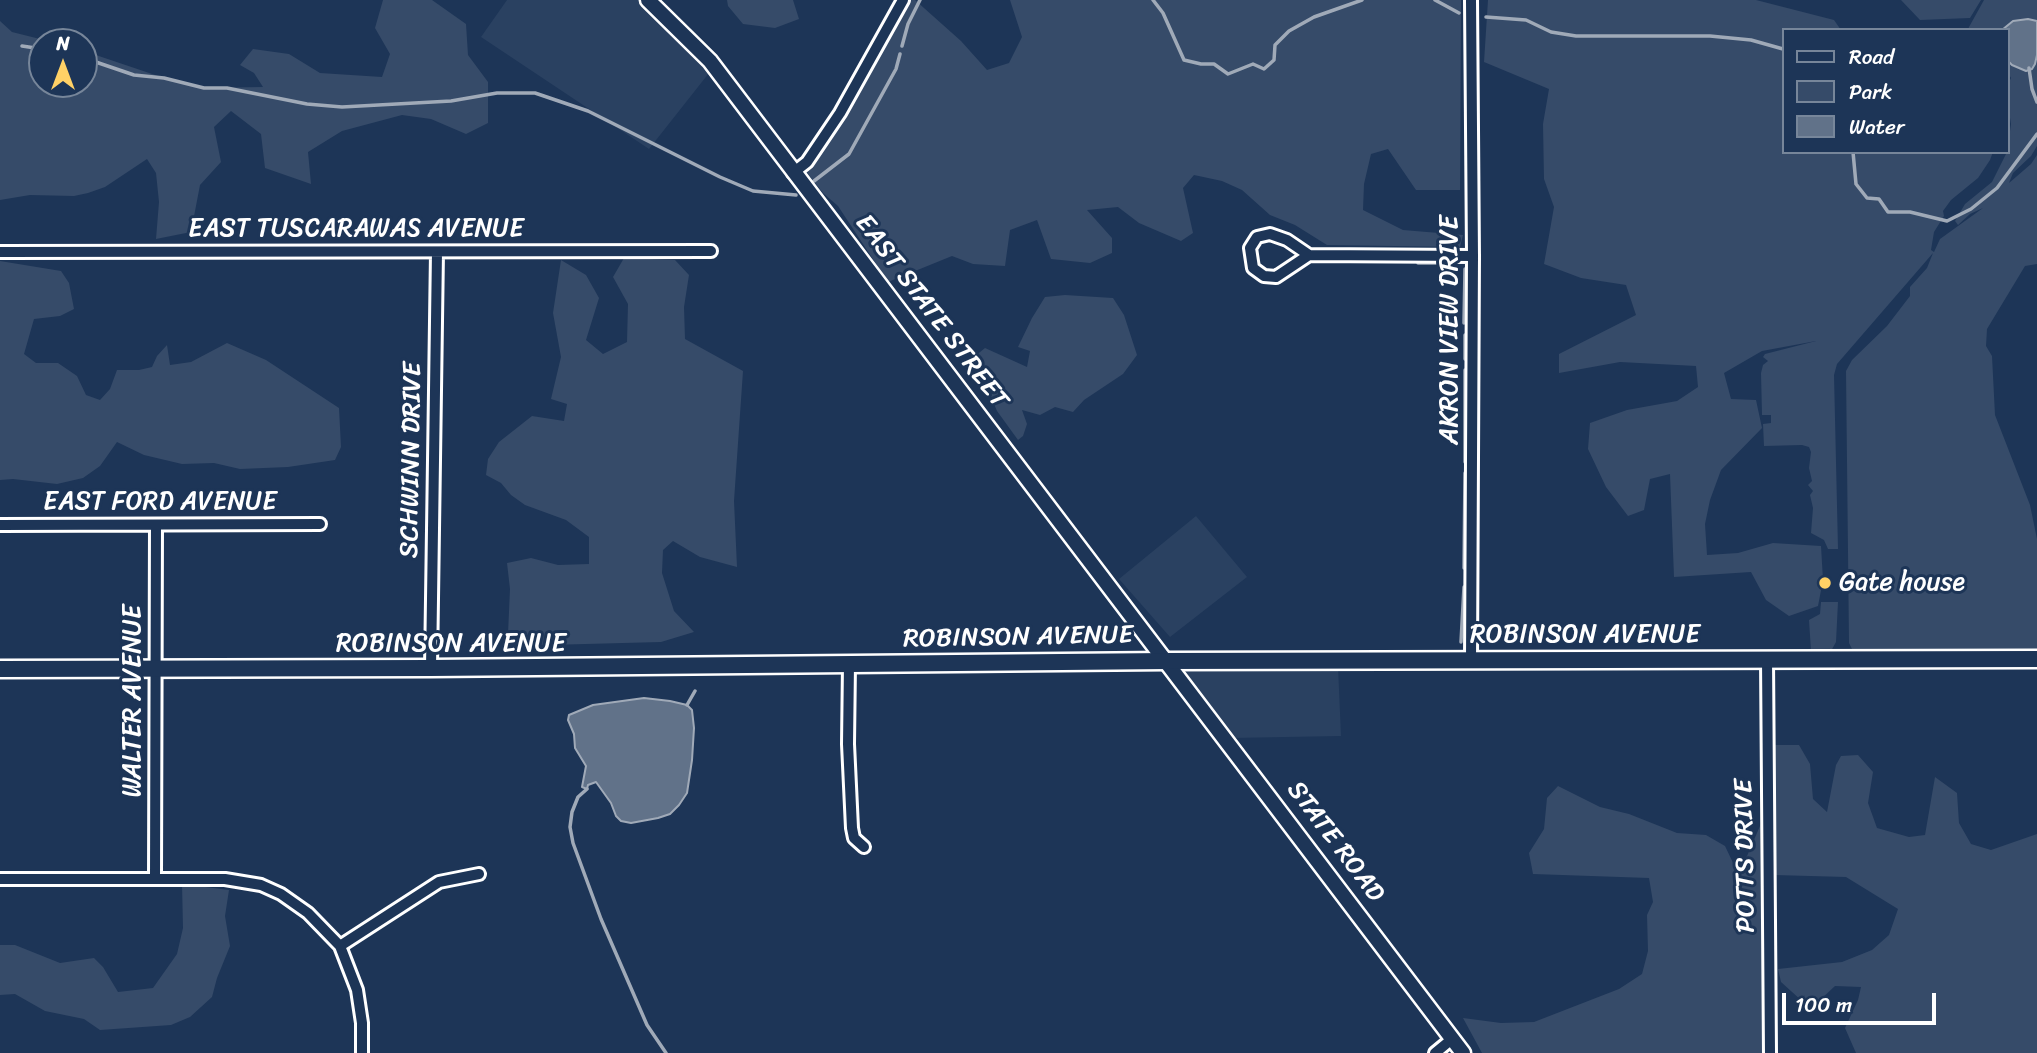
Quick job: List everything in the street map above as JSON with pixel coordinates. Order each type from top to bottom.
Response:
[{"type":"main road","name":"ROBINSON AVENUE","points":[[0,669],[1167,661],[2037,659]]},
{"type":"street","name":"EAST STATE STREET","points":[[648,0],[710,61],[1167,661]]},
{"type":"street","points":[[793,173],[807,162],[840,113],[903,0]]},
{"type":"street","name":"AKRON VIEW DRIVE","points":[[1471,0],[1471,660]]},
{"type":"street","points":[[1309,255],[1276,277],[1252,268],[1250,248],[1257,237],[1270,234],[1287,240],[1309,255],[1473,256]]},
{"type":"street","name":"EAST TUSCARAWAS AVENUE","points":[[0,252],[711,251]]},
{"type":"street","name":"SCHWINN DRIVE","points":[[431,668],[437,252]]},
{"type":"street","name":"EAST FORD AVENUE","points":[[0,525],[320,524]]},
{"type":"street","name":"WALTER AVENUE","points":[[155,877],[156,526]]},
{"type":"street","name":"POTTS DRIVE","points":[[1767,659],[1770,1053]]},
{"type":"street","name":"STATE ROAD","points":[[1167,661],[1463,1053]]},
{"type":"street","points":[[849,664],[848,744],[852,828],[854,838],[864,847]]},
{"type":"street","points":[[340,946],[439,882],[479,874]]},
{"type":"street","points":[[0,879],[225,879],[261,885],[281,894],[308,913],[340,946],[357,990],[362,1023],[362,1053]]},
{"type":"street","points":[[1435,1053],[1452,1039]]},
{"type":"shaded area","points":[[507,0],[639,0],[709,73],[649,149],[481,37]]},
{"type":"shaded area","points":[[1196,516],[1247,577],[1170,637],[1119,579]]},
{"type":"shaded area","points":[[1173,666],[1338,666],[1341,736],[1231,738]]},
{"type":"green space","points":[[383,0],[432,0],[466,24],[468,55],[488,82],[488,123],[466,134],[431,119],[402,115],[342,131],[308,152],[311,184],[265,168],[261,134],[231,111],[214,127],[221,162],[200,185],[191,232],[156,239],[159,202],[156,173],[147,159],[105,187],[88,193],[74,196],[30,195],[0,200],[0,21],[12,32],[28,36],[28,98],[98,98],[98,56],[204,88],[263,87],[254,73],[240,65],[253,49],[289,54],[320,73],[382,77],[390,54],[375,28]]},
{"type":"green space","points":[[727,0],[793,0],[799,19],[775,28],[743,24],[728,6]]},
{"type":"green space","points":[[903,0],[915,0],[961,41],[987,70],[1009,63],[1022,37],[1010,0],[1461,0],[1460,190],[1416,190],[1388,149],[1371,154],[1364,184],[1363,210],[1403,230],[1463,235],[1460,247],[1327,245],[1295,225],[1270,215],[1242,190],[1222,181],[1194,175],[1183,188],[1193,233],[1181,241],[1139,223],[1118,207],[1087,210],[1112,238],[1112,253],[1090,263],[1051,259],[1037,220],[1010,230],[1005,266],[973,264],[952,256],[888,282],[838,206],[823,193],[802,166]]},
{"type":"green space","points":[[1488,0],[1756,0],[1834,20],[1840,28],[1782,28],[1782,154],[1992,154],[1978,178],[1951,200],[1943,211],[1944,216],[1934,232],[1931,250],[1934,252],[1940,239],[1983,208],[1970,214],[1958,225],[1955,221],[1965,204],[1992,182],[2006,154],[2009,154],[2009,28],[1969,27],[1984,0],[2037,0],[2037,146],[2031,156],[2013,173],[2009,183],[2031,164],[2037,155],[2037,264],[2025,266],[1987,329],[1986,346],[1992,356],[1995,415],[2030,505],[2037,539],[2037,659],[1928,659],[1927,649],[1852,649],[1849,643],[1846,371],[1852,360],[1887,326],[1910,296],[1910,287],[1927,268],[1933,253],[1837,364],[1834,375],[1838,549],[1828,549],[1824,540],[1811,533],[1813,508],[1810,495],[1813,491],[1808,485],[1812,481],[1809,447],[1764,446],[1763,424],[1771,423],[1771,415],[1762,415],[1761,373],[1763,365],[1768,361],[1763,357],[1765,354],[1816,341],[1762,351],[1724,373],[1731,399],[1756,400],[1762,428],[1721,470],[1705,524],[1707,555],[1738,553],[1773,543],[1821,546],[1823,580],[1818,606],[1789,616],[1766,600],[1751,572],[1674,577],[1670,474],[1650,479],[1644,510],[1628,516],[1606,487],[1588,449],[1590,423],[1627,410],[1677,401],[1698,387],[1696,366],[1620,362],[1559,373],[1559,354],[1636,315],[1626,285],[1581,278],[1544,264],[1554,207],[1544,179],[1543,124],[1549,89],[1484,62]]},
{"type":"green space","points":[[1901,0],[1981,0],[1970,18],[1920,20]]},
{"type":"green space","points":[[624,258],[675,260],[689,275],[684,307],[685,339],[743,371],[734,501],[737,567],[700,557],[673,541],[663,550],[662,573],[674,611],[694,632],[661,642],[510,646],[507,563],[531,558],[558,565],[589,564],[589,537],[566,520],[525,505],[511,495],[501,483],[486,475],[488,459],[499,442],[532,416],[564,421],[567,404],[551,399],[561,357],[553,313],[561,260],[586,275],[599,298],[586,340],[603,354],[627,342],[628,304],[613,277]]},
{"type":"green space","points":[[0,261],[61,271],[69,283],[74,309],[60,316],[34,319],[24,354],[36,363],[58,363],[77,376],[86,395],[100,400],[110,389],[117,370],[152,367],[167,345],[170,365],[191,362],[227,343],[266,360],[339,408],[341,447],[335,460],[288,467],[240,469],[214,463],[182,464],[144,455],[117,442],[100,466],[83,478],[57,484],[0,480]]},
{"type":"green space","points":[[1065,295],[1113,298],[1124,315],[1137,355],[1123,374],[1084,400],[1073,412],[1055,407],[1040,415],[1022,410],[1027,424],[1023,436],[1018,440],[997,411],[974,357],[985,348],[1027,367],[1030,351],[1018,347],[1032,318],[1045,297]]},
{"type":"green space","points":[[1821,602],[1838,602],[1836,642],[1831,651],[1811,651],[1809,620],[1820,614]]},
{"type":"green space","points":[[1773,745],[1799,745],[1810,764],[1813,799],[1827,812],[1836,765],[1841,756],[1858,755],[1873,772],[1868,803],[1877,828],[1909,837],[1925,835],[1935,777],[1957,793],[1959,823],[1971,844],[1991,850],[2037,834],[2037,1053],[1856,1053],[1845,1028],[1861,987],[1835,986],[1819,1001],[1802,1001],[1781,982],[1778,969],[1842,962],[1872,950],[1889,935],[1898,909],[1846,877],[1774,875]]},
{"type":"green space","points":[[1558,786],[1600,807],[1629,814],[1677,833],[1706,835],[1725,846],[1735,867],[1747,856],[1763,819],[1765,1053],[1482,1053],[1463,1018],[1501,1023],[1534,1022],[1619,989],[1642,974],[1648,951],[1647,915],[1653,902],[1649,878],[1533,874],[1529,853],[1544,829],[1547,798]]},
{"type":"green space","points":[[182,884],[229,890],[225,916],[230,946],[212,997],[190,1017],[171,1025],[100,1030],[84,1019],[45,1011],[15,994],[0,995],[0,945],[15,945],[60,963],[94,958],[103,967],[118,992],[153,988],[177,954],[183,928]]},
{"type":"water","points":[[2013,21],[2037,21],[2037,55],[2032,69],[2026,71],[2009,62],[2009,28],[2004,28]]},
{"type":"water","points":[[644,698],[687,705],[692,710],[692,760],[687,793],[679,805],[670,814],[631,823],[621,821],[616,816],[611,803],[596,782],[588,785],[587,789],[582,787],[586,766],[575,748],[574,734],[568,720],[569,715],[593,705]]},
{"type":"waterway","points":[[902,46],[908,24],[920,0]]},
{"type":"waterway","points":[[1153,0],[1163,13],[1184,60],[1214,64],[1228,74],[1253,64],[1264,69],[1274,60],[1275,45],[1289,31],[1314,17],[1362,0]]},
{"type":"waterway","points":[[1435,0],[1459,13]]},
{"type":"waterway","points":[[1486,17],[1526,20],[1551,32],[1576,36],[1710,36],[1751,40],[1782,49]]},
{"type":"waterway","points":[[22,46],[28,47]]},
{"type":"waterway","points":[[814,181],[849,154],[896,69],[900,54]]},
{"type":"waterway","points":[[98,63],[134,75],[164,78],[204,88],[227,88],[307,104],[342,107],[451,101],[497,93],[535,93],[588,111],[753,191],[796,195]]},
{"type":"waterway","points":[[2029,68],[2037,102]]},
{"type":"waterway","points":[[1853,154],[1856,184],[1867,198],[1879,199],[1888,212],[1910,212],[1947,221],[1971,209],[1997,188],[2037,134]]},
{"type":"waterway","points":[[1418,263],[1438,263]]},
{"type":"waterway","points":[[1464,323],[1465,269]]},
{"type":"waterway","points":[[1465,335],[1465,359]]},
{"type":"waterway","points":[[1465,370],[1465,462]]},
{"type":"waterway","points":[[1464,568],[1465,473]]},
{"type":"waterway","points":[[1461,642],[1464,587]]},
{"type":"waterway","points":[[687,705],[695,691]]},
{"type":"waterway","points":[[587,789],[578,797],[572,812],[570,827],[573,843],[601,919],[647,1025],[666,1053]]},
{"type":"place","name":"Gate house","points":[[1825,583]]}]
